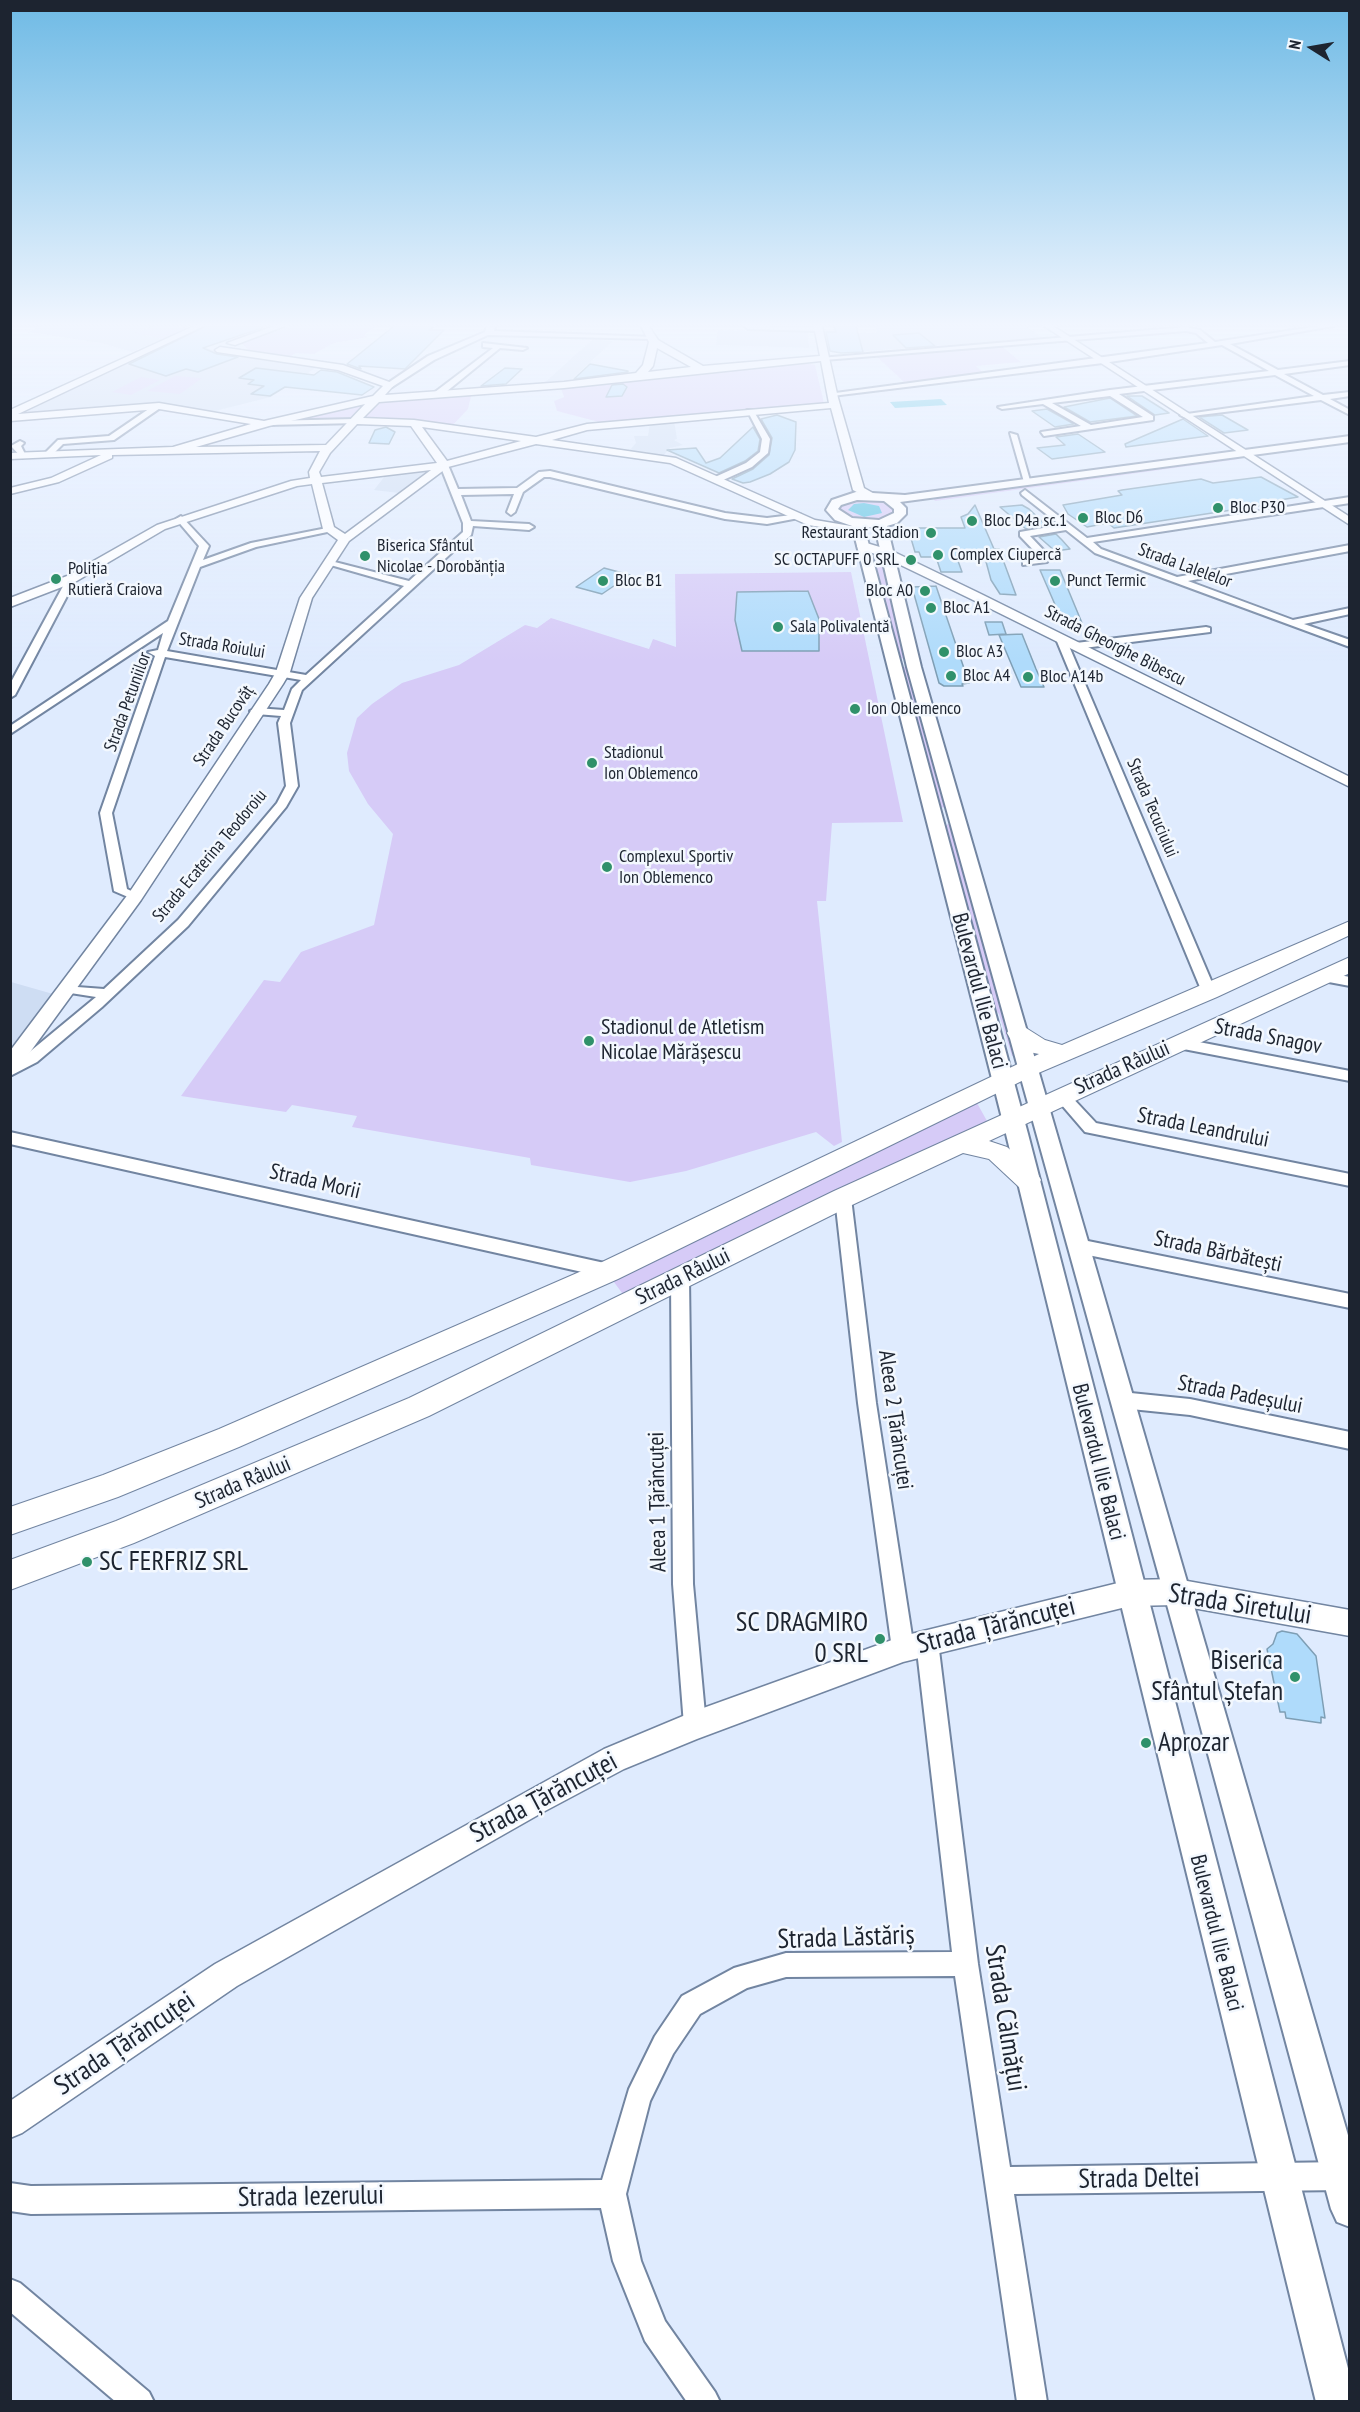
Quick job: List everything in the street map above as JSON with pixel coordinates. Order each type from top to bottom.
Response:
[{"type":"main road","points":[[901,511],[1027,487],[1350,439]]},
{"type":"main road","points":[[901,511],[898,517],[860,533],[835,514],[833,506],[853,493],[889,500],[1027,487],[1350,448]]},
{"type":"main road","points":[[889,500],[901,511]]},
{"type":"main road","name":"Bulevardul Ilie Balaci","points":[[880,524],[915,667],[1121,1400],[1345,2176],[1350,2209]]},
{"type":"main road","name":"Bulevardul Ilie Balaci","points":[[860,533],[1003,1082],[1038,1107]]},
{"type":"main road","name":"Strada Râului","points":[[10,1521],[107,1487],[228,1438],[609,1271],[1028,1068],[1209,992],[1350,927]]},
{"type":"main road","name":"Strada Râului","points":[[10,1575],[123,1533],[419,1407],[843,1198],[1350,964]]},
{"type":"main road","points":[[1018,1033],[1043,1049],[1064,1053]]},
{"type":"main road","name":"Bulevardul Ilie Balaci","points":[[1038,1107],[1028,1180],[1130,1593],[1336,2402]]},
{"type":"main road","points":[[959,1144],[975,1145],[998,1153],[1028,1180]]},
{"type":"street","points":[[48,454],[59,442],[104,439]]},
{"type":"street","points":[[177,449],[213,439]]},
{"type":"street","points":[[337,439],[316,466],[314,480],[329,529],[345,539]]},
{"type":"street","points":[[425,439],[444,465],[468,523],[529,527]]},
{"type":"street","name":"Strada Gheorghe Bibescu","points":[[529,439],[672,460],[812,523],[860,533],[885,549],[1061,639],[1350,783]]},
{"type":"street","points":[[10,603],[71,579],[124,547],[181,519],[314,480],[444,465],[545,439]]},
{"type":"street","points":[[718,479],[749,465],[764,453],[767,446],[764,439]]},
{"type":"street","points":[[841,439],[853,493]]},
{"type":"street","points":[[1014,439],[1027,487]]},
{"type":"street","points":[[1221,439],[1350,522]]},
{"type":"street","points":[[16,456],[21,450],[15,446],[20,443]]},
{"type":"street","points":[[16,456],[177,449],[328,448]]},
{"type":"street","points":[[10,491],[55,480],[120,451]]},
{"type":"street","name":"Strada Bucovăț","points":[[10,1065],[69,989],[135,896],[283,672],[306,598],[345,539],[444,465]]},
{"type":"street","points":[[511,512],[519,491],[542,474],[550,474],[724,516],[779,521],[835,514]]},
{"type":"street","name":"Strada Lalelelor","points":[[1027,487],[1067,527],[1098,551],[1350,644]]},
{"type":"street","points":[[456,492],[519,491]]},
{"type":"street","points":[[1084,541],[1350,500]]},
{"type":"street","name":"Strada Petuniilor","points":[[135,896],[121,891],[106,813],[172,623],[204,546],[181,519]]},
{"type":"street","name":"Strada Ecaterina Teodoroiu","points":[[10,1071],[32,1058],[108,994],[183,922],[282,804],[292,786],[293,777],[284,723],[286,712],[297,689],[306,678],[464,540],[468,533],[468,523]]},
{"type":"street","points":[[1026,563],[1044,560],[1045,557],[1023,534],[1067,527]]},
{"type":"street","points":[[196,566],[254,544],[329,529]]},
{"type":"street","points":[[1174,580],[1350,548]]},
{"type":"street","points":[[330,562],[412,585]]},
{"type":"street","points":[[10,695],[71,579]]},
{"type":"street","points":[[1292,623],[1350,611]]},
{"type":"street","points":[[10,731],[172,623]]},
{"type":"street","points":[[1076,646],[1206,630]]},
{"type":"street","name":"Strada Tecuciului","points":[[1061,639],[1209,992]]},
{"type":"street","name":"Strada Roiului","points":[[133,650],[283,672],[306,678]]},
{"type":"street","points":[[895,668],[915,667]]},
{"type":"street","points":[[256,711],[286,712]]},
{"type":"street","points":[[1323,976],[1350,982]]},
{"type":"street","points":[[69,989],[108,994]]},
{"type":"street","name":"Strada Snagov","points":[[1178,1043],[1350,1076]]},
{"type":"street","name":"Strada Leandrului","points":[[1038,1107],[1091,1128],[1350,1179]]},
{"type":"street","name":"Strada Morii","points":[[10,1138],[609,1271]]},
{"type":"street","name":"Aleea 2 Țărăncuței","points":[[843,1198],[867,1403],[915,1646]]},
{"type":"street","name":"Strada Bărbătești","points":[[1078,1246],[1350,1301]]},
{"type":"street","name":"Aleea 1 Țărăncuței","points":[[680,1278],[683,1584],[695,1725]]},
{"type":"street","name":"Strada Padeșului","points":[[1121,1400],[1190,1407],[1350,1441]]},
{"type":"street","name":"Strada Siretului","points":[[1130,1593],[1176,1592],[1350,1623]]},
{"type":"street","name":"Strada Țărăncuței","points":[[10,2121],[226,1975],[614,1759],[695,1725],[915,1646],[1130,1593]]},
{"type":"street","name":"Strada Călmățui","points":[[915,1646],[1000,2181],[1032,2402]]},
{"type":"street","name":"Strada Lăstăriș","points":[[612,2194],[638,2098],[664,2045],[691,2005],[743,1977],[786,1965],[966,1964]]},
{"type":"street","name":"Strada Deltei","points":[[1000,2181],[1345,2176]]},
{"type":"street","points":[[612,2194],[627,2261],[655,2331],[705,2402]]},
{"type":"street","name":"Strada Iezerului","points":[[10,2198],[31,2200],[612,2194]]},
{"type":"street","points":[[10,2293],[138,2402]]},
{"type":"shaded area","points":[[635,439],[677,439],[674,440],[683,445],[670,448],[663,456],[628,452],[636,443]]},
{"type":"shaded area","points":[[1236,457],[1240,459],[935,501],[933,498]]},
{"type":"shaded area","points":[[429,470],[399,493],[374,490],[388,472]]},
{"type":"shaded area","points":[[853,499],[885,503],[893,510],[892,513],[874,521],[848,518],[838,508]]},
{"type":"shaded area","points":[[871,552],[880,553],[909,655],[906,659],[897,655]]},
{"type":"shaded area","name":"Complexul Sportiv Ion Oblemenco","points":[[851,572],[903,822],[832,823],[826,901],[817,901],[842,1142],[834,1146],[816,1132],[686,1171],[630,1182],[531,1165],[530,1158],[352,1127],[357,1116],[292,1105],[286,1112],[181,1096],[264,980],[280,982],[301,952],[374,925],[393,834],[368,804],[349,771],[347,753],[357,718],[372,704],[402,683],[459,665],[525,625],[537,628],[551,618],[649,649],[653,639],[676,647],[675,574]]},
{"type":"shaded area","points":[[909,667],[949,808],[938,807],[902,669]]},
{"type":"shaded area","points":[[951,823],[1016,1057],[1012,1056],[999,1014],[991,1005],[944,826]]},
{"type":"shaded area","points":[[11,982],[53,994],[11,1047]]},
{"type":"shaded area","points":[[977,1103],[987,1121],[625,1297],[611,1278]]},
{"type":"water","points":[[854,504],[879,506],[882,513],[864,517],[848,510]]},
{"type":"building","points":[[371,439],[392,439],[389,444],[369,443]]},
{"type":"building","points":[[741,439],[760,439],[758,451],[745,461],[719,473],[667,450],[696,448],[706,463],[720,458]]},
{"type":"building","points":[[772,439],[795,439],[795,450],[789,462],[770,474],[750,482],[743,483],[732,479],[753,469],[769,455]]},
{"type":"building","points":[[1058,439],[1085,439],[1105,452],[1052,459],[1037,448],[1065,445]]},
{"type":"building","points":[[1138,439],[1189,439],[1126,447],[1125,444]]},
{"type":"building","points":[[1261,477],[1298,497],[1268,502],[1271,504],[1114,528],[1108,523],[1087,527],[1068,514],[1063,505],[1122,495],[1118,491],[1122,490],[1201,479],[1213,483]]},
{"type":"building","points":[[975,505],[994,549],[999,549],[1016,595],[1000,594],[991,580],[985,558],[957,558],[962,572],[941,572],[936,557],[921,557],[919,552],[915,552],[910,535],[914,535],[912,528],[965,528],[961,517],[968,514]]},
{"type":"building","points":[[1022,505],[1046,525],[1026,529],[1000,507]]},
{"type":"building","points":[[1056,534],[1070,549],[1055,551],[1039,537]]},
{"type":"building","name":"Bloc B1","points":[[604,568],[630,575],[602,594],[576,587]]},
{"type":"building","points":[[1040,570],[1060,570],[1082,623],[1063,623]]},
{"type":"building","points":[[936,586],[969,683],[962,684],[963,686],[944,686],[939,683],[912,587]]},
{"type":"building","name":"Sala Polivalentă","points":[[808,591],[819,619],[819,651],[742,651],[735,620],[737,592]]},
{"type":"building","points":[[985,622],[1002,622],[1006,634],[989,635]]},
{"type":"building","points":[[1022,634],[1044,687],[1021,687],[999,635]]},
{"type":"building","name":"Biserica Sfântul Ștefan","points":[[1282,1631],[1297,1634],[1316,1656],[1325,1718],[1321,1717],[1321,1723],[1286,1718],[1285,1712],[1280,1712],[1267,1649],[1273,1644],[1277,1633]]},
{"type":"place","name":"Bloc P30","points":[[1218,508]]},
{"type":"place","name":"Bloc D6","points":[[1083,518]]},
{"type":"place","name":"Bloc D4a sc.1","points":[[972,521]]},
{"type":"place","name":"Restaurant Stadion","points":[[931,533]]},
{"type":"place","name":"Complex Ciupercă","points":[[938,555]]},
{"type":"place","name":"Biserica Sfântul Nicolae - Dorobănția","points":[[365,556]]},
{"type":"place","name":"SC OCTAPUFF 0 SRL","points":[[911,560]]},
{"type":"place","name":"Poliția Rutieră Craiova","points":[[56,579]]},
{"type":"place","name":"Bloc B1","points":[[603,581]]},
{"type":"place","name":"Punct Termic","points":[[1055,581]]},
{"type":"place","name":"Bloc A0","points":[[925,591]]},
{"type":"place","name":"Bloc A1","points":[[931,608]]},
{"type":"place","name":"Sala Polivalentă","points":[[778,627]]},
{"type":"place","name":"Bloc A3","points":[[944,652]]},
{"type":"place","name":"Bloc A4","points":[[951,676]]},
{"type":"place","name":"Bloc A14b","points":[[1028,677]]},
{"type":"place","name":"Ion Oblemenco","points":[[855,709]]},
{"type":"place","name":"Stadionul Ion Oblemenco","points":[[592,763]]},
{"type":"place","name":"Complexul Sportiv Ion Oblemenco","points":[[607,867]]},
{"type":"place","name":"Stadionul de Atletism Nicolae Mărășescu","points":[[589,1041]]},
{"type":"place","name":"SC FERFRIZ SRL","points":[[87,1562]]},
{"type":"place","name":"SC DRAGMIRO 0 SRL","points":[[880,1639]]},
{"type":"place","name":"Biserica Sfântul Ștefan","points":[[1295,1677]]},
{"type":"place","name":"Aprozar","points":[[1146,1743]]}]
